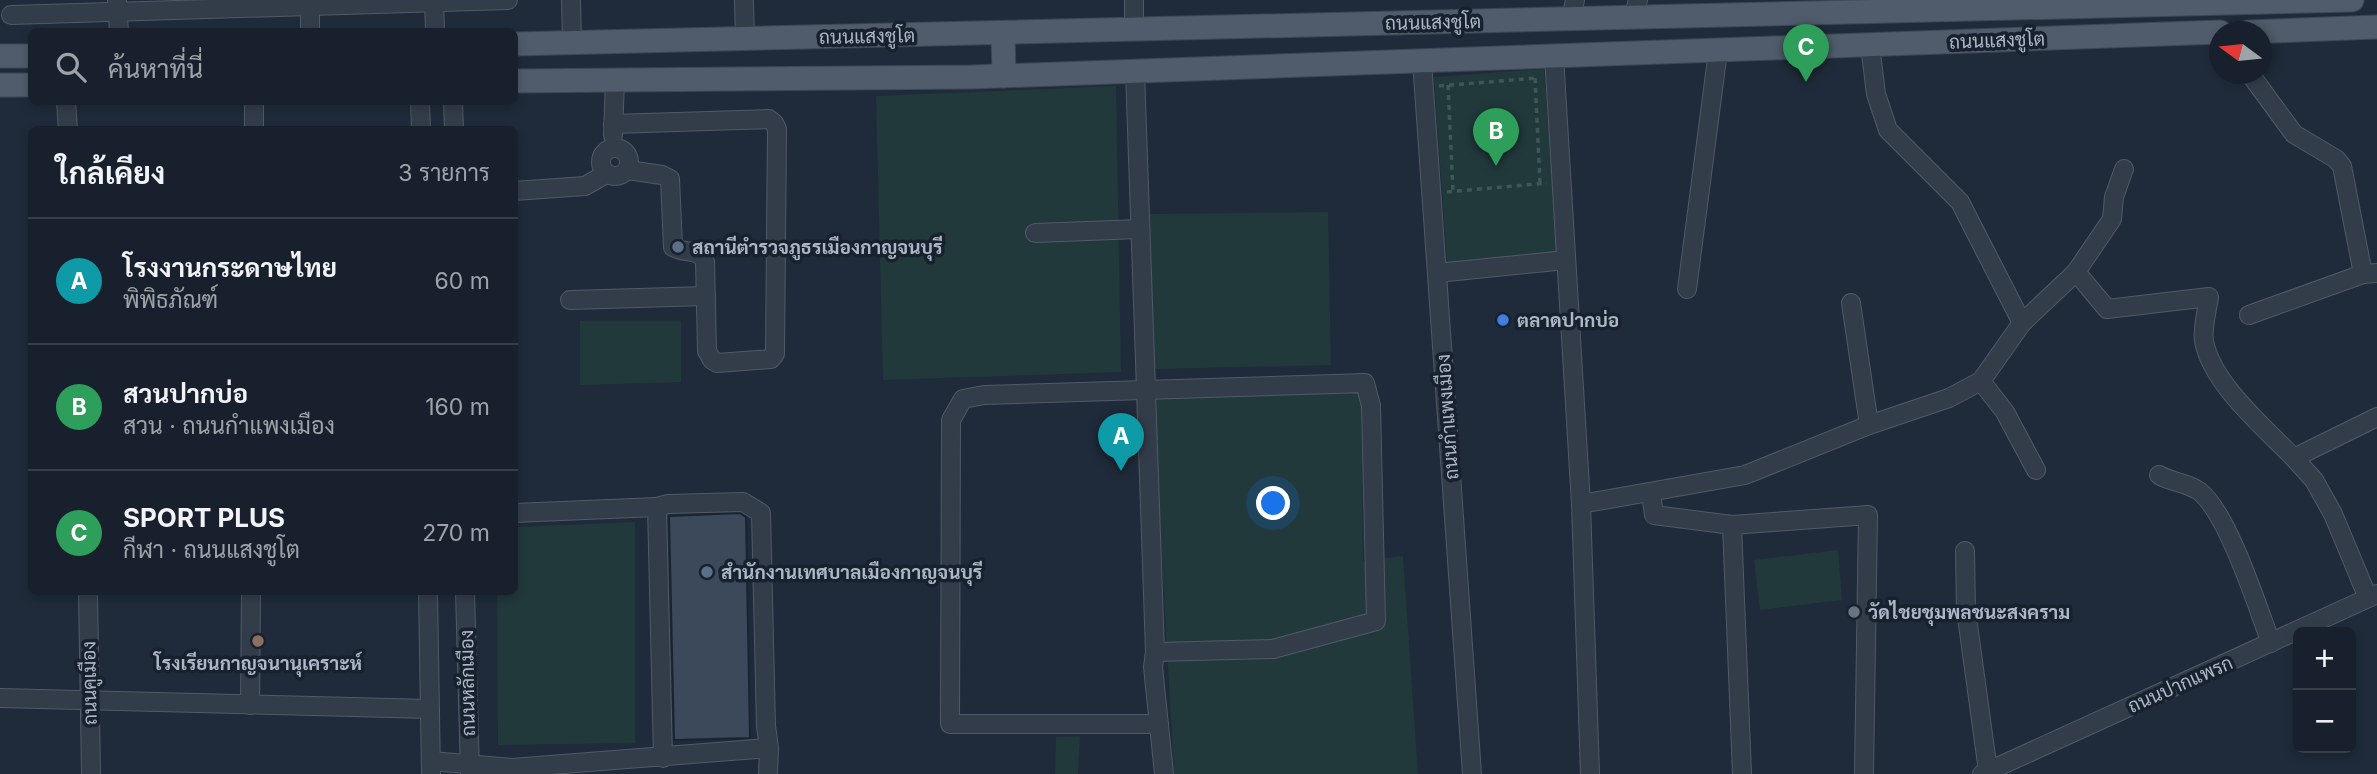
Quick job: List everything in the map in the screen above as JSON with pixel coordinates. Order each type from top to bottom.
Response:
[{"type":"main road","name":"ถนนแสงชูโต","points":[[518,44],[1134,30],[1573,9],[1703,10],[2352,0]]},
{"type":"main road","points":[[1703,10],[1714,51]]},
{"type":"main road","points":[[2272,31],[2377,27]]},
{"type":"main road","points":[[1003,33],[1003,76]]},
{"type":"main road","name":"ถนนแสงชูโต","points":[[518,81],[1003,76],[1422,61],[1554,66],[1714,51],[2209,33]]},
{"type":"main road","points":[[755,39],[768,79]]},
{"type":"main road","points":[[0,57],[28,56]]},
{"type":"main road","points":[[0,85],[28,85]]},
{"type":"street","points":[[11,15],[118,7],[508,0]]},
{"type":"street","points":[[571,0],[572,42]]},
{"type":"street","points":[[744,0],[755,39]]},
{"type":"street","points":[[1134,0],[1134,30]]},
{"type":"street","points":[[434,1],[435,28]]},
{"type":"street","points":[[310,3],[310,28]]},
{"type":"street","points":[[118,7],[119,28]]},
{"type":"street","points":[[1870,45],[1876,94],[1888,130],[1960,202],[2022,323]]},
{"type":"street","points":[[1687,289],[1714,51]]},
{"type":"street","name":"ถนนกำแพงเมือง","points":[[1422,61],[1472,774]]},
{"type":"street","points":[[1554,66],[1581,504],[1590,774]]},
{"type":"street","points":[[1135,71],[1155,652],[1153,667],[1164,774]]},
{"type":"street","points":[[612,149],[615,80]]},
{"type":"street","points":[[2249,315],[2370,274],[2342,166],[2336,159],[2294,134],[2257,84]]},
{"type":"street","points":[[66,105],[68,126]]},
{"type":"street","points":[[254,105],[254,126]]},
{"type":"street","points":[[420,105],[421,126]]},
{"type":"street","points":[[453,105],[454,126]]},
{"type":"street","points":[[613,124],[769,120],[774,123],[777,129],[775,354],[771,359],[717,363],[712,360],[707,351],[705,262],[703,256],[691,251],[677,250],[672,243],[670,179],[662,175],[628,170]]},
{"type":"street","points":[[620,149],[627,154],[628,170],[614,177],[606,174],[601,159],[605,152],[620,149]]},
{"type":"street","points":[[1581,504],[1651,494],[1745,475],[1868,425],[1950,398],[1981,381],[2022,323],[2076,272],[2112,219],[2114,197],[2124,169]]},
{"type":"street","points":[[518,191],[585,186],[606,174]]},
{"type":"street","points":[[1035,233],[1140,229]]},
{"type":"street","points":[[1437,273],[1566,260]]},
{"type":"street","points":[[2076,272],[2107,309],[2209,297],[2204,339],[2212,366],[2244,406],[2314,480],[2372,596]]},
{"type":"street","points":[[570,300],[706,296]]},
{"type":"street","points":[[1850,303],[1868,425]]},
{"type":"street","points":[[1981,381],[2005,412],[2036,470]]},
{"type":"street","points":[[1155,652],[1273,649],[1376,621],[1371,407],[1365,383],[984,395],[963,399],[951,420],[950,724],[1159,724]]},
{"type":"street","points":[[2294,458],[2377,417]]},
{"type":"street","points":[[2159,475],[2199,491],[2222,518],[2271,643]]},
{"type":"street","points":[[1651,494],[1654,515],[1732,525],[1868,515],[1864,774]]},
{"type":"street","points":[[518,513],[743,502],[761,513],[768,774]]},
{"type":"street","points":[[657,507],[663,758]]},
{"type":"street","points":[[1732,525],[1742,774]]},
{"type":"street","points":[[1965,551],[1966,610],[1985,772]]},
{"type":"street","name":"ถนนคูเมือง","points":[[88,595],[91,774]]},
{"type":"street","points":[[250,705],[251,595]]},
{"type":"street","name":"ถนนหลักเมือง","points":[[428,595],[431,768]]},
{"type":"street","name":"ถนนหลักเมือง","points":[[465,595],[470,769]]},
{"type":"street","name":"ถนนปากแพรก","points":[[1985,772],[2372,596]]},
{"type":"street","points":[[0,698],[430,709]]},
{"type":"street","points":[[431,768],[512,768],[769,748]]},
{"type":"path","points":[[1423,87],[1535,78],[1554,66]]},
{"type":"path","points":[[1535,78],[1540,183]]},
{"type":"path","points":[[1448,85],[1452,192]]},
{"type":"path","points":[[1431,194],[1561,181]]},
{"type":"green space","points":[[1544,69],[1557,255],[1447,263],[1434,77]]},
{"type":"green space","points":[[1116,86],[1121,372],[883,380],[876,96]]},
{"type":"green space","points":[[1328,212],[1331,365],[1154,369],[1150,214]]},
{"type":"green space","points":[[580,321],[681,321],[681,382],[580,385]]},
{"type":"green space","points":[[1361,389],[1363,561],[1403,556],[1418,774],[1174,774],[1153,395]]},
{"type":"green space","points":[[635,522],[635,743],[498,745],[497,595],[518,595],[518,527]]},
{"type":"green space","points":[[1838,550],[1842,600],[1760,610],[1754,560]]},
{"type":"green space","points":[[1080,736],[1078,774],[1055,774],[1056,737]]},
{"type":"building","name":"สำนักงานเทศบาลเมืองกาญจนบุรี","points":[[740,513],[746,517],[750,738],[674,740],[669,516]]},
{"type":"place","name":"SPORT PLUS","points":[[1806,82]]},
{"type":"place","name":"สวนปากบ่อ","points":[[1496,166]]},
{"type":"place","name":"สถานีตำรวจภูธรเมืองกาญจนบุรี","points":[[678,247]]},
{"type":"place","name":"ตลาดปากบ่อ","points":[[1503,320]]},
{"type":"place","name":"โรงงานกระดาษไทย","points":[[1121,471]]},
{"type":"place","name":"สำนักงานเทศบาลเมืองกาญจนบุรี","points":[[707,572]]},
{"type":"place","name":"วัดไชยชุมพลชนะสงคราม","points":[[1854,612]]},
{"type":"place","name":"โรงเรียนกาญจนานุเคราะห์","points":[[258,641]]}]
